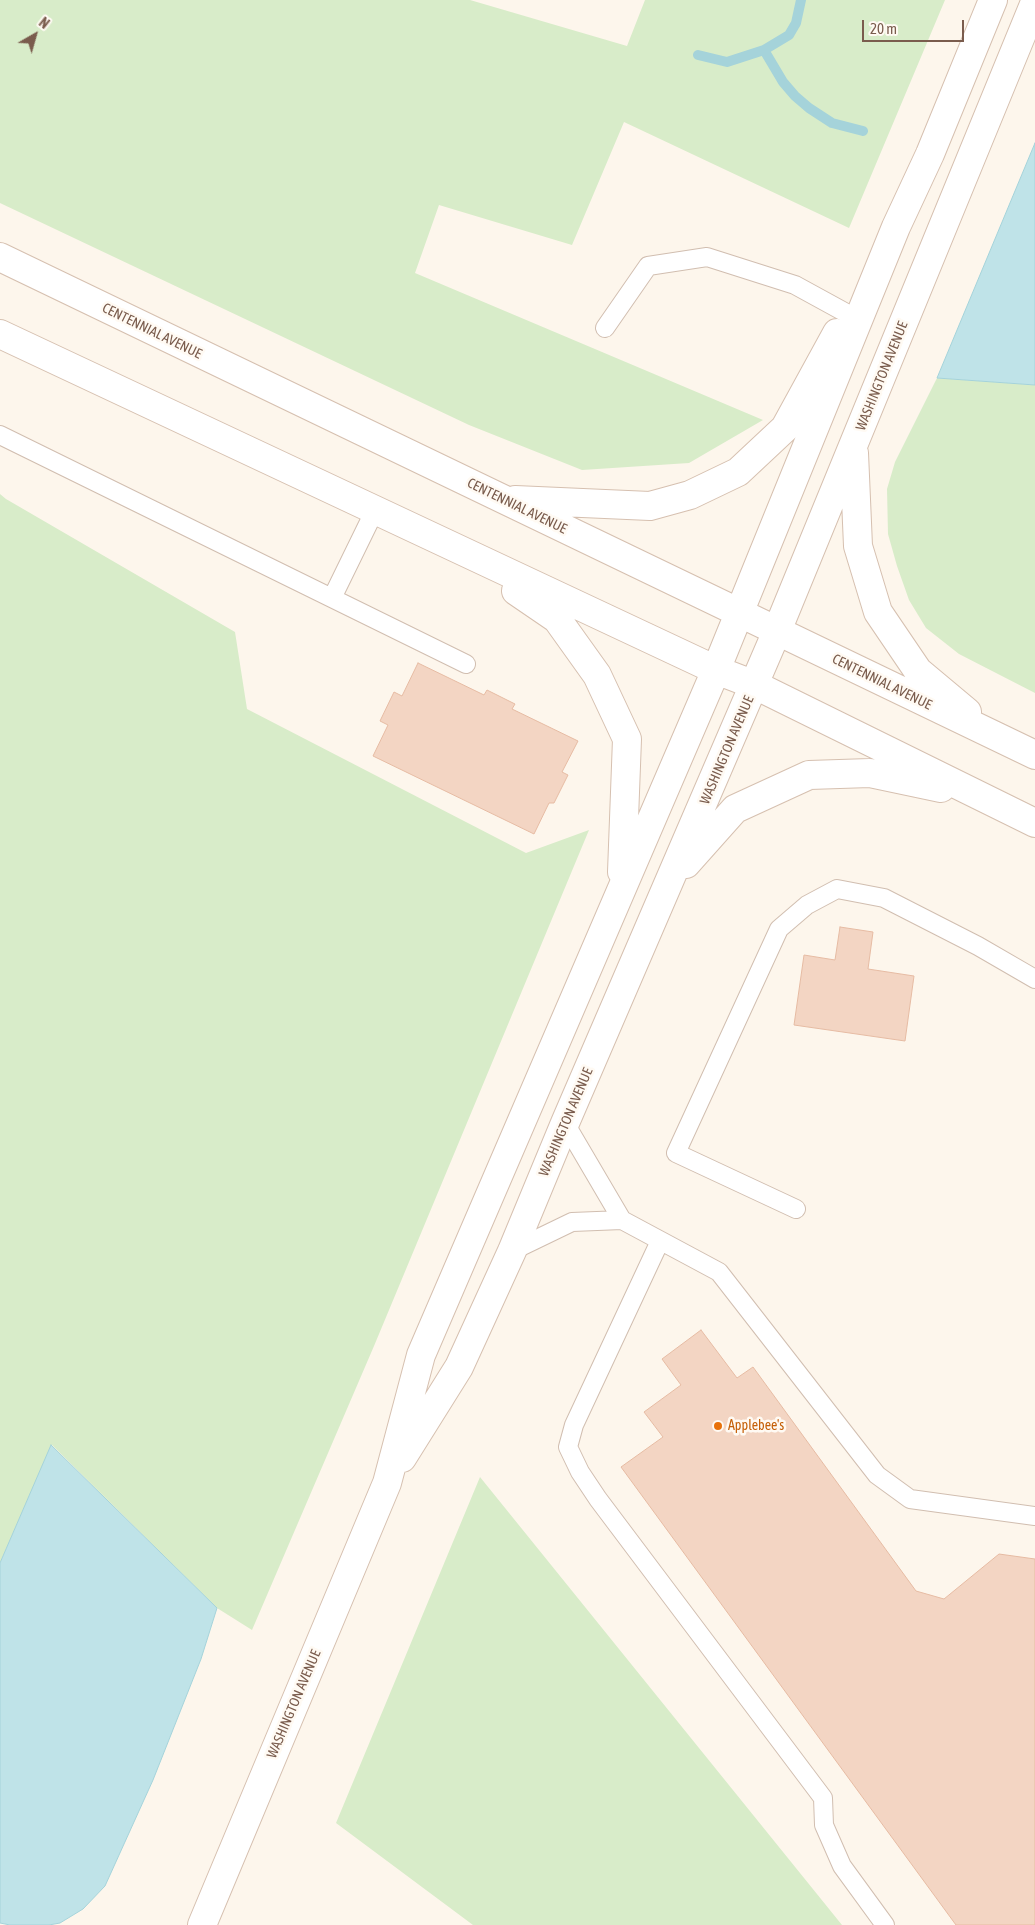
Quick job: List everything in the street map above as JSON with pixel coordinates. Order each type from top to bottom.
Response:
[{"type":"main road","name":"WASHINGTON AVENUE","points":[[202,1925],[386,1483],[421,1355],[740,614],[896,227],[930,154],[993,0]]},
{"type":"main road","name":"WASHINGTON AVENUE","points":[[386,1483],[459,1367],[512,1252],[565,1123],[755,685],[1035,2]]},
{"type":"main road","points":[[502,499],[650,506],[690,495],[738,472],[785,428],[896,227]]},
{"type":"main road","name":"CENTENNIAL AVENUE","points":[[2,262],[1035,755]]},
{"type":"main road","points":[[0,334],[716,670],[755,685],[1035,823]]},
{"type":"main road","points":[[854,444],[858,546],[878,612],[918,671],[999,738]]},
{"type":"main road","points":[[438,539],[557,619],[597,675],[627,739],[621,891]]},
{"type":"main road","points":[[670,882],[735,808],[809,775],[870,773],[980,796]]},
{"type":"lane","points":[[605,328],[648,266],[707,257],[794,285],[848,314]]},
{"type":"lane","points":[[0,434],[466,664]]},
{"type":"lane","points":[[332,598],[375,510]]},
{"type":"lane","points":[[796,1209],[676,1153],[780,929],[807,905],[837,889],[884,898],[978,946],[1035,979]]},
{"type":"lane","points":[[565,1123],[622,1220],[719,1272],[877,1475],[910,1499],[1035,1516]]},
{"type":"lane","points":[[512,1252],[572,1222],[622,1220]]},
{"type":"lane","points":[[660,1241],[574,1425],[568,1447],[580,1472],[598,1500],[823,1798],[824,1825],[842,1866],[885,1925]]},
{"type":"green space","points":[[0,0],[470,0],[627,46],[645,0],[945,0],[849,228],[624,122],[572,245],[439,205],[415,273],[763,420],[689,463],[582,470],[469,425],[0,203]]},
{"type":"green space","points":[[937,378],[1035,385],[1035,693],[959,654],[926,628],[909,600],[897,566],[888,534],[887,489],[895,462]]},
{"type":"green space","points":[[0,494],[235,632],[247,709],[526,853],[589,830],[374,1346],[252,1630],[217,1608],[52,1445],[0,1563]]},
{"type":"green space","points":[[480,1477],[842,1925],[473,1925],[336,1823]]},
{"type":"water","points":[[1035,143],[1035,385],[937,378]]},
{"type":"water","points":[[51,1445],[217,1608],[201,1659],[153,1780],[105,1886],[83,1909],[60,1923],[49,1925],[10,1925],[0,1923],[0,1563]]},
{"type":"building","points":[[418,663],[484,695],[487,690],[515,704],[512,709],[578,741],[562,772],[568,775],[554,803],[549,803],[534,834],[373,756],[388,725],[380,721],[394,692],[402,696]]},
{"type":"building","points":[[840,927],[873,932],[868,969],[914,976],[905,1041],[794,1025],[804,955],[835,960]]},
{"type":"building","points":[[701,1330],[737,1378],[753,1367],[916,1591],[944,1599],[999,1554],[1035,1559],[1035,1925],[956,1925],[621,1467],[663,1437],[644,1412],[681,1385],[662,1359]]},
{"type":"waterway","points":[[764,50],[789,35],[796,23],[801,0]]},
{"type":"waterway","points":[[698,55],[727,62],[764,50],[783,82],[809,108],[832,123],[863,131]]},
{"type":"place","name":"Applebee's","points":[[718,1426]]}]
